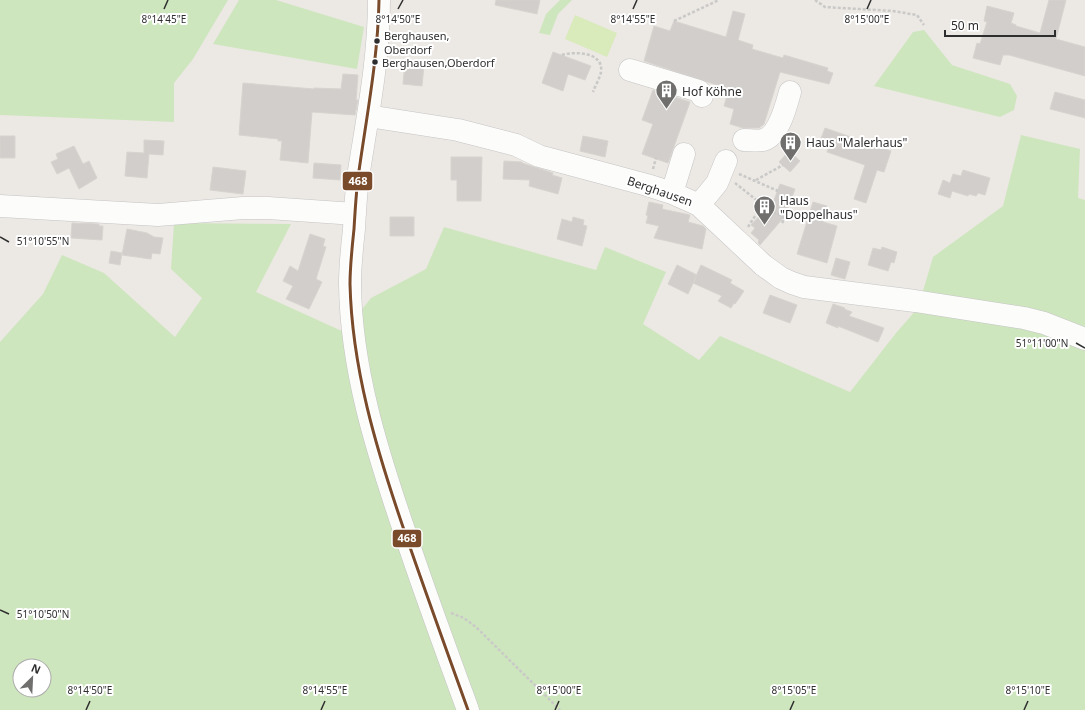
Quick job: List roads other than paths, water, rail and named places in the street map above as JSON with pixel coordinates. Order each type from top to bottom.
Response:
[{"type":"street","points":[[379,0],[378,40],[359,171],[355,214],[350,284],[353,331],[375,444],[433,616],[468,710]]},
{"type":"street","points":[[630,70],[699,90],[702,96]]},
{"type":"street","points":[[744,140],[763,140],[774,132],[785,111],[790,92]]},
{"type":"street","name":"Berghausen","points":[[368,116],[458,130],[516,145],[540,156],[672,193],[699,205],[764,265],[781,278],[804,287],[915,301],[1024,318],[1044,323],[1085,339]]},
{"type":"street","points":[[672,193],[684,154]]},
{"type":"street","points":[[699,205],[717,183],[723,168]]},
{"type":"street","points":[[0,206],[158,215],[243,208],[268,208],[355,214]]},
{"type":"place","name":"Berghausen, Oberdorf","points":[[377,41]]},
{"type":"place","name":"Berghausen,Oberdorf","points":[[375,62]]},
{"type":"place","name":"Hof Köhne","points":[[666,110]]},
{"type":"place","name":"Haus \"Malerhaus\"","points":[[790,162]]},
{"type":"place","name":"Haus \"Doppelhaus\"","points":[[765,226]]}]
